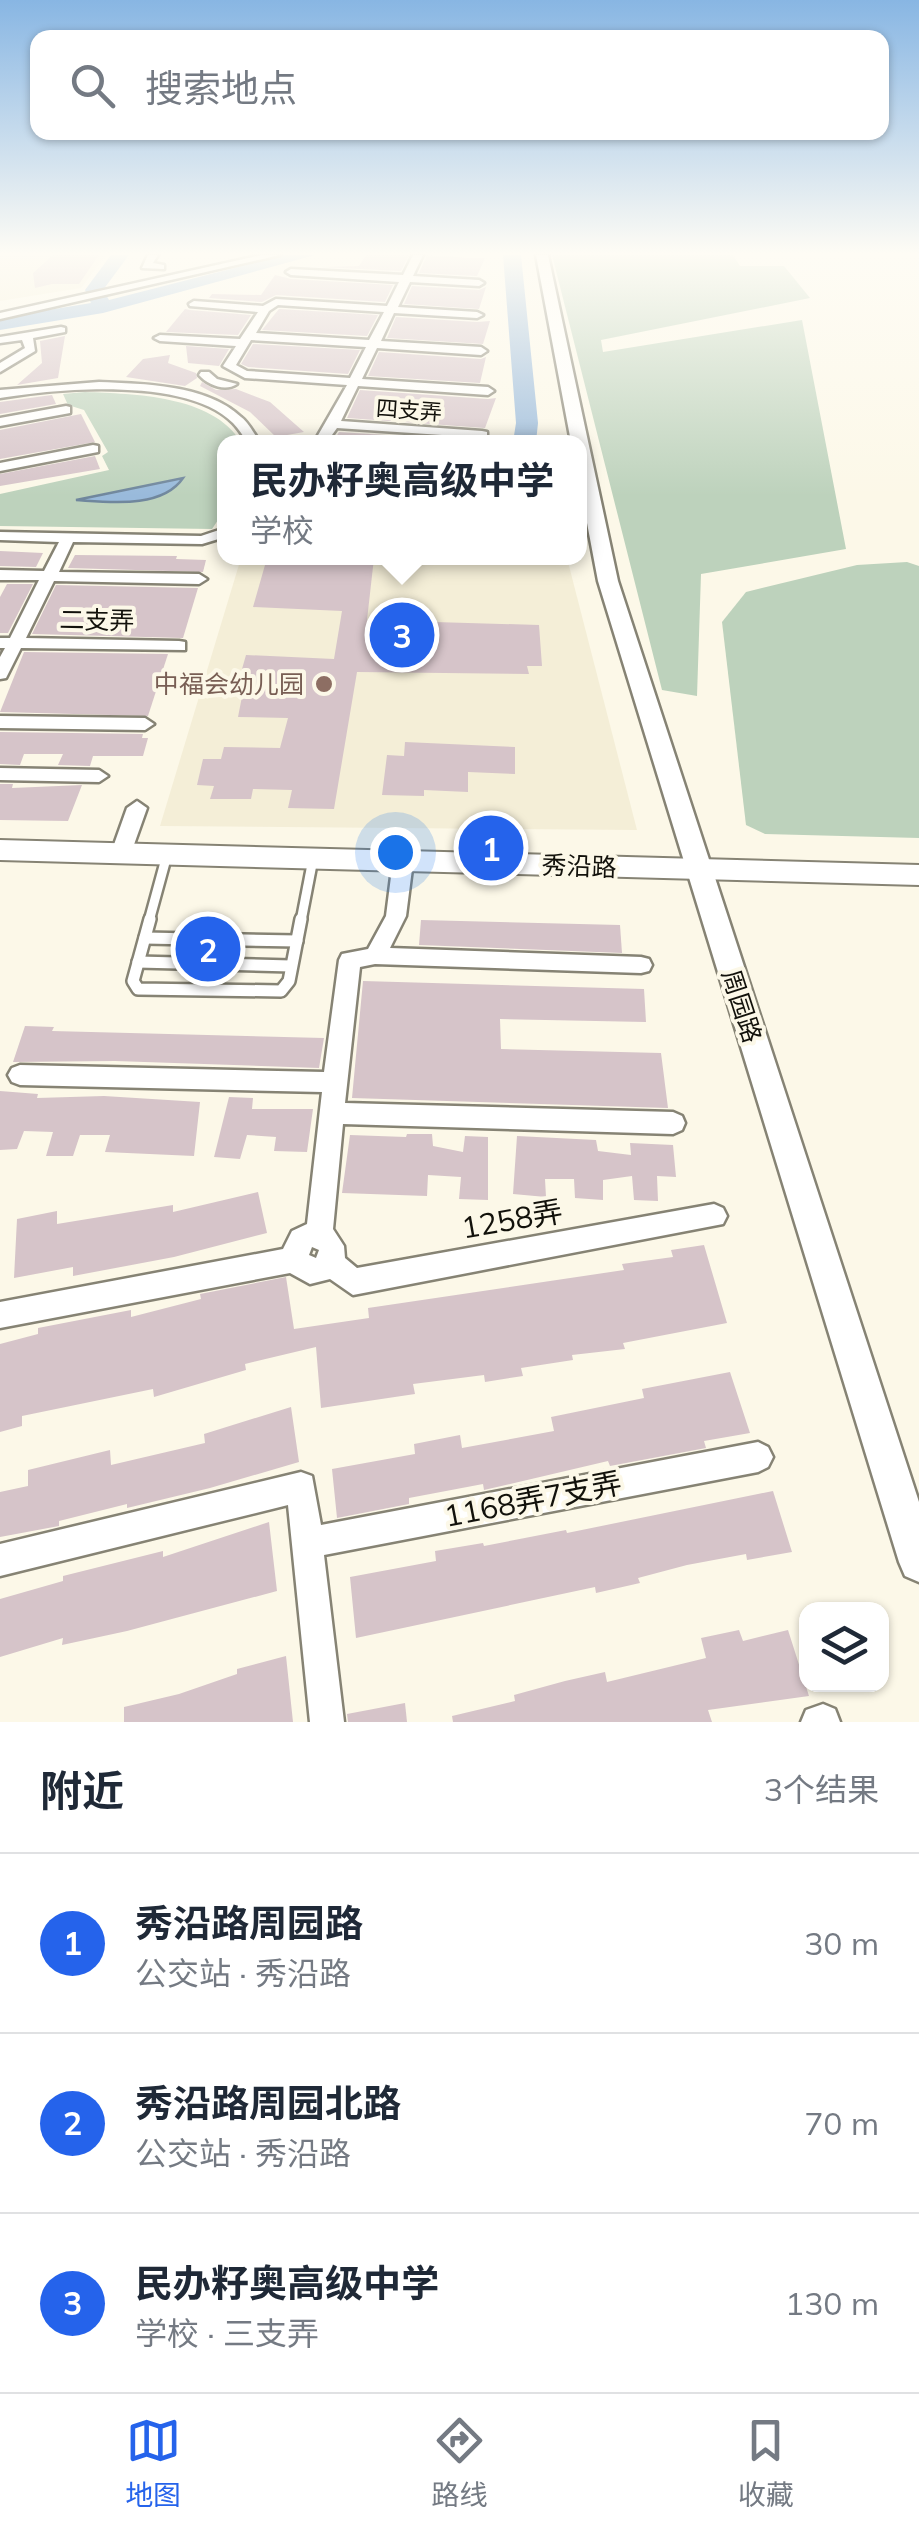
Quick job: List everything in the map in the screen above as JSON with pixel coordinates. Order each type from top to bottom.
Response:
[{"type":"main road","name":"秀沿路","points":[[0,850],[919,875]]},
{"type":"street","points":[[0,340],[31,335]]},
{"type":"street","points":[[246,340],[249,335]]},
{"type":"street","name":"四支弄","points":[[325,435],[377,335]]},
{"type":"street","name":"周园路","points":[[558,335],[577,435]]},
{"type":"street","points":[[0,370],[30,349],[27,336]]},
{"type":"street","points":[[160,338],[373,343],[480,351]]},
{"type":"street","name":"四支弄","points":[[246,340],[229,366],[236,372],[488,391]]},
{"type":"street","points":[[0,370],[33,365]]},
{"type":"street","points":[[188,396],[209,378],[232,384]]},
{"type":"street","points":[[0,394],[66,385],[126,386],[188,396],[236,419],[248,435]]},
{"type":"street","points":[[0,422],[66,410]]},
{"type":"street","name":"四支弄","points":[[333,424],[482,435]]},
{"type":"street","points":[[0,467],[92,449]]},
{"type":"street","name":"周园路","points":[[587,482],[608,580],[919,1562]]},
{"type":"street","points":[[0,536],[202,540],[217,535]]},
{"type":"street","name":"二支弄","points":[[0,674],[7,643],[68,538]]},
{"type":"street","name":"二支弄","points":[[0,575],[199,579]]},
{"type":"street","name":"二支弄","points":[[7,643],[180,646]]},
{"type":"street","points":[[0,722],[145,724]]},
{"type":"street","points":[[0,774],[99,776]]},
{"type":"street","points":[[122,854],[137,808]]},
{"type":"street","points":[[375,956],[396,916],[403,861]]},
{"type":"street","points":[[318,1235],[332,1082],[350,960],[375,956],[641,965]]},
{"type":"street","points":[[20,1075],[332,1082]]},
{"type":"street","points":[[332,1113],[673,1123]]},
{"type":"street","name":"1258弄","points":[[329,1262],[353,1282],[714,1216]]},
{"type":"street","points":[[0,1315],[296,1259],[311,1271],[329,1262],[331,1244],[318,1235],[304,1238],[298,1244],[296,1259]]},
{"type":"street","name":"1168弄7支弄","points":[[308,1544],[758,1456]]},
{"type":"street","points":[[0,1560],[302,1487],[327,1722]]},
{"type":"lane","points":[[167,854],[133,981],[138,989],[281,991],[289,980],[313,859]]},
{"type":"lane","points":[[145,938],[297,941]]},
{"type":"lane","points":[[138,962],[291,966]]},
{"type":"shaded area","points":[[239,565],[569,565],[637,830],[160,826]]},
{"type":"green space","points":[[572,335],[624,335],[601,340],[603,352],[706,335],[805,335],[846,549],[701,574],[697,696],[662,690]]},
{"type":"green space","points":[[63,394],[126,394],[170,400],[192,406],[228,426],[235,435],[217,435],[217,522],[212,529],[0,526],[0,494],[109,470],[102,456],[108,452],[84,410],[68,405]]},
{"type":"green space","points":[[907,562],[919,566],[919,838],[765,834],[746,825],[722,622],[746,592],[857,565]]},
{"type":"water","points":[[183,478],[174,488],[149,499],[76,500]]},
{"type":"building","points":[[388,335],[486,335],[483,344]]},
{"type":"building","points":[[65,336],[58,378],[17,385],[42,363],[40,341]]},
{"type":"building","points":[[253,344],[360,350],[348,374],[248,367],[241,364]]},
{"type":"building","points":[[186,346],[229,349],[219,366],[188,363]]},
{"type":"building","points":[[379,352],[486,357],[480,383],[368,376]]},
{"type":"building","points":[[170,355],[168,363],[196,373],[197,378],[185,386],[126,377],[143,359]]},
{"type":"building","points":[[202,382],[216,390],[236,389],[270,402],[304,432],[274,435],[250,412],[200,386]]},
{"type":"building","points":[[360,390],[496,398],[485,428],[347,418]]},
{"type":"building","points":[[52,395],[56,404],[0,414],[0,402]]},
{"type":"building","points":[[81,414],[95,442],[0,459],[0,430]]},
{"type":"building","points":[[339,432],[386,435],[337,435]]},
{"type":"building","points":[[95,456],[100,469],[0,486],[0,474]]},
{"type":"building","points":[[0,551],[43,553],[36,567],[0,566]]},
{"type":"building","points":[[75,555],[206,560],[203,572],[68,568]]},
{"type":"building","points":[[265,565],[373,565],[367,620],[539,625],[542,666],[527,666],[529,674],[357,672],[334,809],[288,808],[292,790],[253,789],[251,799],[210,799],[214,786],[197,785],[203,759],[221,759],[224,747],[280,748],[288,718],[238,717],[246,676],[240,676],[246,655],[334,659],[342,611],[253,607]]},
{"type":"building","points":[[7,584],[33,584],[8,633],[0,633],[0,597]]},
{"type":"building","points":[[56,585],[198,588],[183,638],[32,634]]},
{"type":"building","points":[[24,652],[168,654],[148,716],[0,712]]},
{"type":"building","points":[[0,732],[143,734],[142,738],[148,738],[143,756],[93,756],[90,766],[58,765],[63,754],[24,754],[20,765],[0,764]]},
{"type":"building","points":[[405,742],[515,747],[515,774],[468,772],[468,792],[424,790],[424,796],[382,795],[387,755],[404,756]]},
{"type":"building","points":[[0,784],[13,784],[12,788],[82,785],[68,821],[0,820]]},
{"type":"building","points":[[421,920],[620,925],[622,953],[419,945]]},
{"type":"building","points":[[363,981],[644,989],[646,1022],[500,1019],[501,1049],[661,1053],[668,1108],[352,1098]]},
{"type":"building","points":[[25,1026],[54,1027],[52,1031],[324,1038],[319,1068],[13,1062]]},
{"type":"building","points":[[0,1091],[38,1094],[37,1098],[104,1096],[200,1102],[194,1156],[105,1152],[110,1135],[80,1135],[73,1156],[46,1156],[53,1132],[24,1131],[17,1149],[0,1150]]},
{"type":"building","points":[[229,1097],[253,1098],[252,1109],[313,1109],[307,1152],[274,1151],[276,1137],[247,1135],[240,1159],[214,1157]]},
{"type":"building","points":[[432,1134],[433,1146],[463,1152],[465,1136],[488,1137],[488,1200],[459,1199],[461,1177],[428,1175],[427,1196],[342,1193],[350,1135]]},
{"type":"building","points":[[517,1136],[596,1140],[598,1151],[631,1155],[630,1143],[673,1145],[676,1177],[657,1176],[658,1201],[634,1200],[632,1176],[603,1180],[603,1200],[575,1198],[574,1179],[545,1179],[546,1197],[513,1194]]},
{"type":"building","points":[[258,1192],[267,1233],[174,1257],[73,1276],[73,1267],[14,1278],[17,1219],[57,1211],[57,1224],[173,1205],[173,1212]]},
{"type":"building","points":[[704,1245],[727,1323],[623,1343],[625,1349],[572,1355],[573,1360],[521,1368],[523,1376],[485,1382],[484,1375],[413,1384],[415,1394],[321,1408],[316,1347],[245,1364],[246,1370],[154,1397],[153,1389],[22,1416],[22,1426],[0,1432],[0,1344],[38,1334],[38,1328],[131,1310],[131,1317],[201,1299],[200,1294],[286,1277],[294,1329],[369,1318],[368,1308],[624,1270],[622,1264],[673,1257],[671,1250]]},
{"type":"building","points":[[730,1372],[750,1433],[704,1441],[706,1448],[610,1466],[608,1461],[484,1490],[483,1484],[409,1498],[409,1504],[337,1518],[332,1469],[415,1454],[414,1444],[460,1435],[462,1448],[554,1431],[551,1417],[644,1398],[642,1389]]},
{"type":"building","points":[[291,1407],[299,1462],[210,1488],[59,1521],[59,1526],[0,1537],[0,1492],[28,1486],[28,1470],[110,1450],[111,1465],[205,1443],[204,1434]]},
{"type":"building","points":[[773,1491],[792,1552],[747,1560],[746,1554],[687,1565],[638,1578],[640,1583],[596,1593],[595,1587],[356,1638],[350,1577],[436,1561],[435,1551],[566,1530],[567,1533]]},
{"type":"building","points":[[269,1522],[277,1591],[127,1631],[62,1645],[63,1638],[0,1657],[0,1599],[63,1581],[63,1576],[163,1551],[163,1557]]},
{"type":"building","points":[[739,1630],[743,1641],[788,1630],[799,1665],[799,1692],[808,1692],[809,1696],[708,1710],[712,1722],[453,1722],[452,1716],[515,1701],[514,1695],[565,1681],[605,1672],[607,1682],[706,1658],[701,1638]]},
{"type":"building","points":[[286,1656],[293,1722],[124,1722],[124,1707],[179,1694],[237,1674],[237,1669]]},
{"type":"building","points":[[405,1703],[407,1722],[348,1722],[347,1714]]},
{"type":"waterway","points":[[519,335],[526,435]]},
{"type":"place","name":"民办籽奥高级中学","points":[[402,635]]},
{"type":"place","name":"中福会幼儿园","points":[[324,684]]},
{"type":"place","name":"秀沿路周园路","points":[[491,848]]},
{"type":"place","name":"秀沿路周园北路","points":[[208,949]]}]
